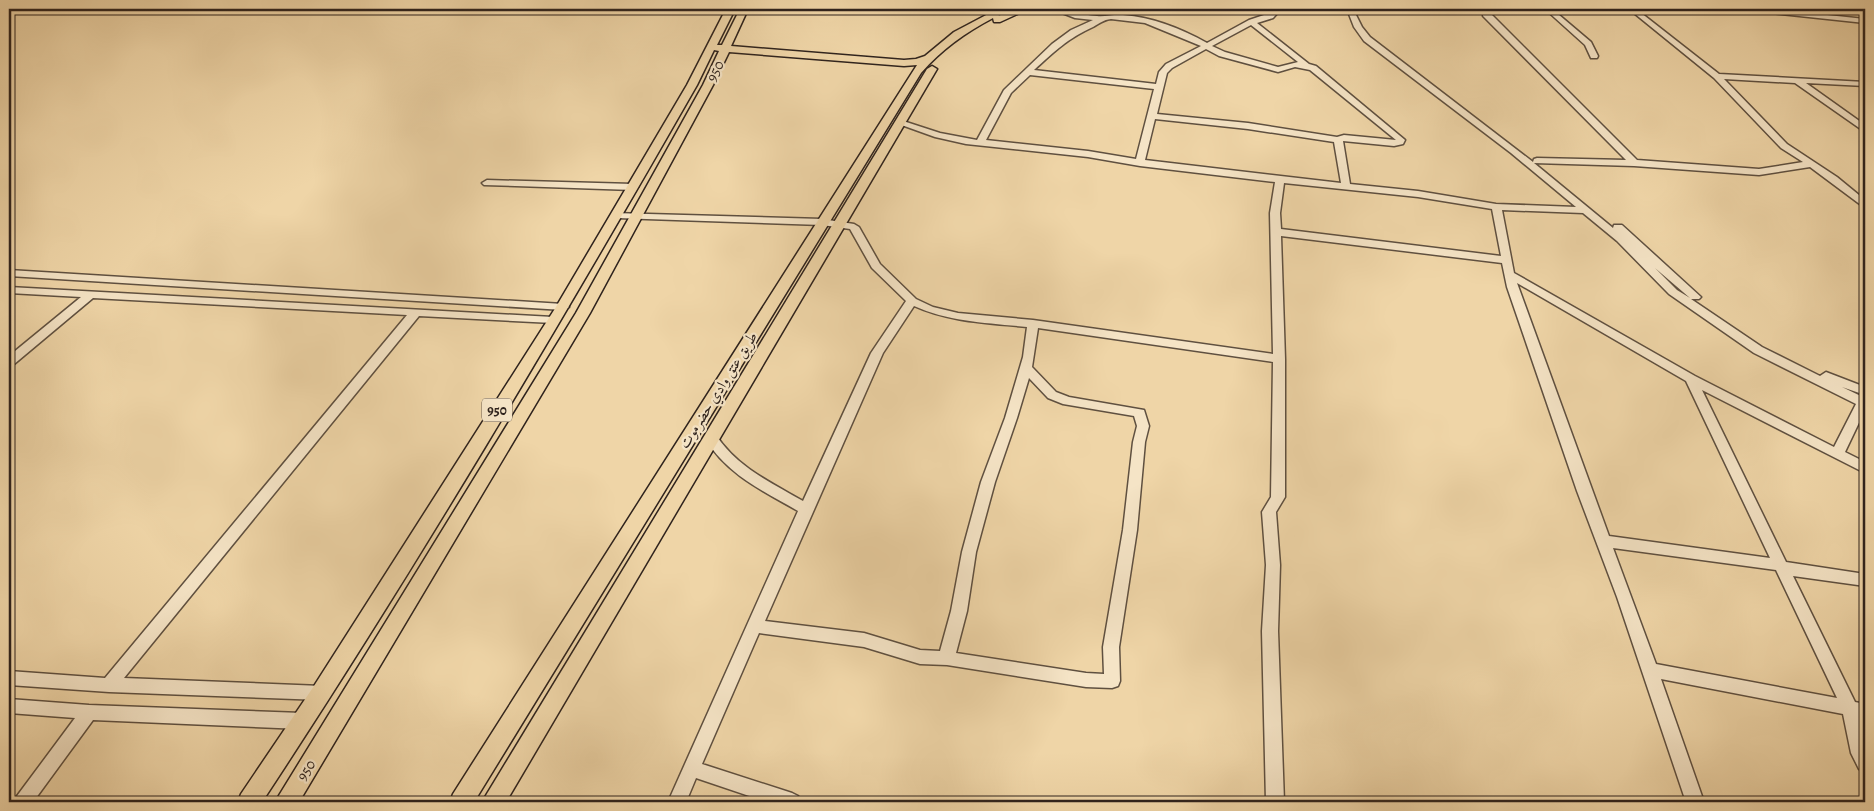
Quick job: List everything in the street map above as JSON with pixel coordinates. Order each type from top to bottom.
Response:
[{"type":"main road","name":"950","points":[[286,802],[583,313],[636,216],[717,50],[730,9]]},
{"type":"main road","name":"950","points":[[249,802],[302,720],[322,693],[558,313],[692,85],[744,9]]},
{"type":"main road","name":"طريق عتق وادي حضرموت","points":[[493,802],[937,62],[966,33],[1023,9]]},
{"type":"main road","name":"طريق عتق وادي حضرموت","points":[[461,802],[916,73],[928,58],[1001,10]]},
{"type":"main road","points":[[717,50],[904,63],[918,62],[928,58]]},
{"type":"main road","points":[[717,50],[897,66],[916,73]]},
{"type":"street","points":[[1055,9],[1078,16],[1099,19],[1114,16],[1130,9]]},
{"type":"street","points":[[1140,162],[1163,72],[1191,52],[1207,46],[1252,22],[1270,16],[1278,9]]},
{"type":"street","points":[[1350,9],[1358,27],[1367,39],[1514,151],[1621,239],[1673,292],[1758,350],[1865,399]]},
{"type":"street","points":[[1359,9],[1367,27],[1376,38],[1537,161],[1633,239],[1685,290],[1768,347],[1865,399]]},
{"type":"street","points":[[1548,9],[1588,44],[1594,56]]},
{"type":"street","points":[[1632,9],[1717,76],[1784,146],[1834,179],[1865,205]]},
{"type":"street","points":[[1754,9],[1865,21]]},
{"type":"street","points":[[1486,14],[1634,163]]},
{"type":"street","points":[[1114,16],[1126,17],[1155,25],[1223,54],[1247,59],[1278,70],[1285,66],[1306,64]]},
{"type":"street","points":[[980,143],[1006,92],[1055,46],[1074,32],[1093,24],[1099,19]]},
{"type":"street","points":[[1151,116],[1248,126],[1338,140],[1344,138],[1400,142],[1401,140],[1252,22]]},
{"type":"street","points":[[1028,72],[1159,87]]},
{"type":"street","points":[[1717,76],[1865,84]]},
{"type":"street","points":[[1798,81],[1865,129]]},
{"type":"street","points":[[900,123],[938,136],[980,143],[1088,154],[1280,180],[1444,197],[1496,206],[1585,210]]},
{"type":"street","points":[[1338,140],[1346,187]]},
{"type":"street","points":[[1537,161],[1634,163],[1759,172],[1811,164]]},
{"type":"street","points":[[1275,802],[1270,631],[1272,565],[1269,512],[1278,497],[1279,359],[1275,213],[1280,180]]},
{"type":"street","points":[[487,182],[633,187]]},
{"type":"street","points":[[1496,206],[1512,287],[1547,388],[1625,597],[1695,802]]},
{"type":"street","points":[[617,215],[822,222],[854,227],[876,266],[912,301],[930,309],[958,316],[1033,323],[1279,359]]},
{"type":"street","points":[[1276,232],[1506,260]]},
{"type":"street","points":[[9,274],[558,313]]},
{"type":"street","points":[[1509,274],[1691,379],[1865,468]]},
{"type":"street","points":[[9,290],[89,296],[416,312],[558,313]]},
{"type":"street","points":[[9,362],[89,296]]},
{"type":"street","points":[[677,802],[877,353],[912,301]]},
{"type":"street","points":[[109,685],[416,312]]},
{"type":"street","points":[[948,658],[949,643],[959,611],[969,552],[988,482],[1030,357],[1033,323]]},
{"type":"street","points":[[754,626],[864,640],[920,656],[948,658],[1086,680],[1112,681],[1112,647],[1130,530],[1139,442],[1143,426],[1140,413],[1067,401],[1052,395],[1026,368]]},
{"type":"street","points":[[1691,379],[1779,565],[1858,710],[1860,753],[1865,763]]},
{"type":"street","points":[[1837,454],[1865,399]]},
{"type":"street","points":[[711,438],[721,454],[736,467],[806,509]]},
{"type":"street","points":[[1603,541],[1779,565],[1792,570],[1865,580]]},
{"type":"street","points":[[1650,670],[1858,710]]},
{"type":"street","points":[[9,678],[109,685],[322,693]]},
{"type":"street","points":[[9,706],[89,712],[302,720]]},
{"type":"street","points":[[23,802],[89,712]]},
{"type":"street","points":[[692,770],[792,802]]}]
